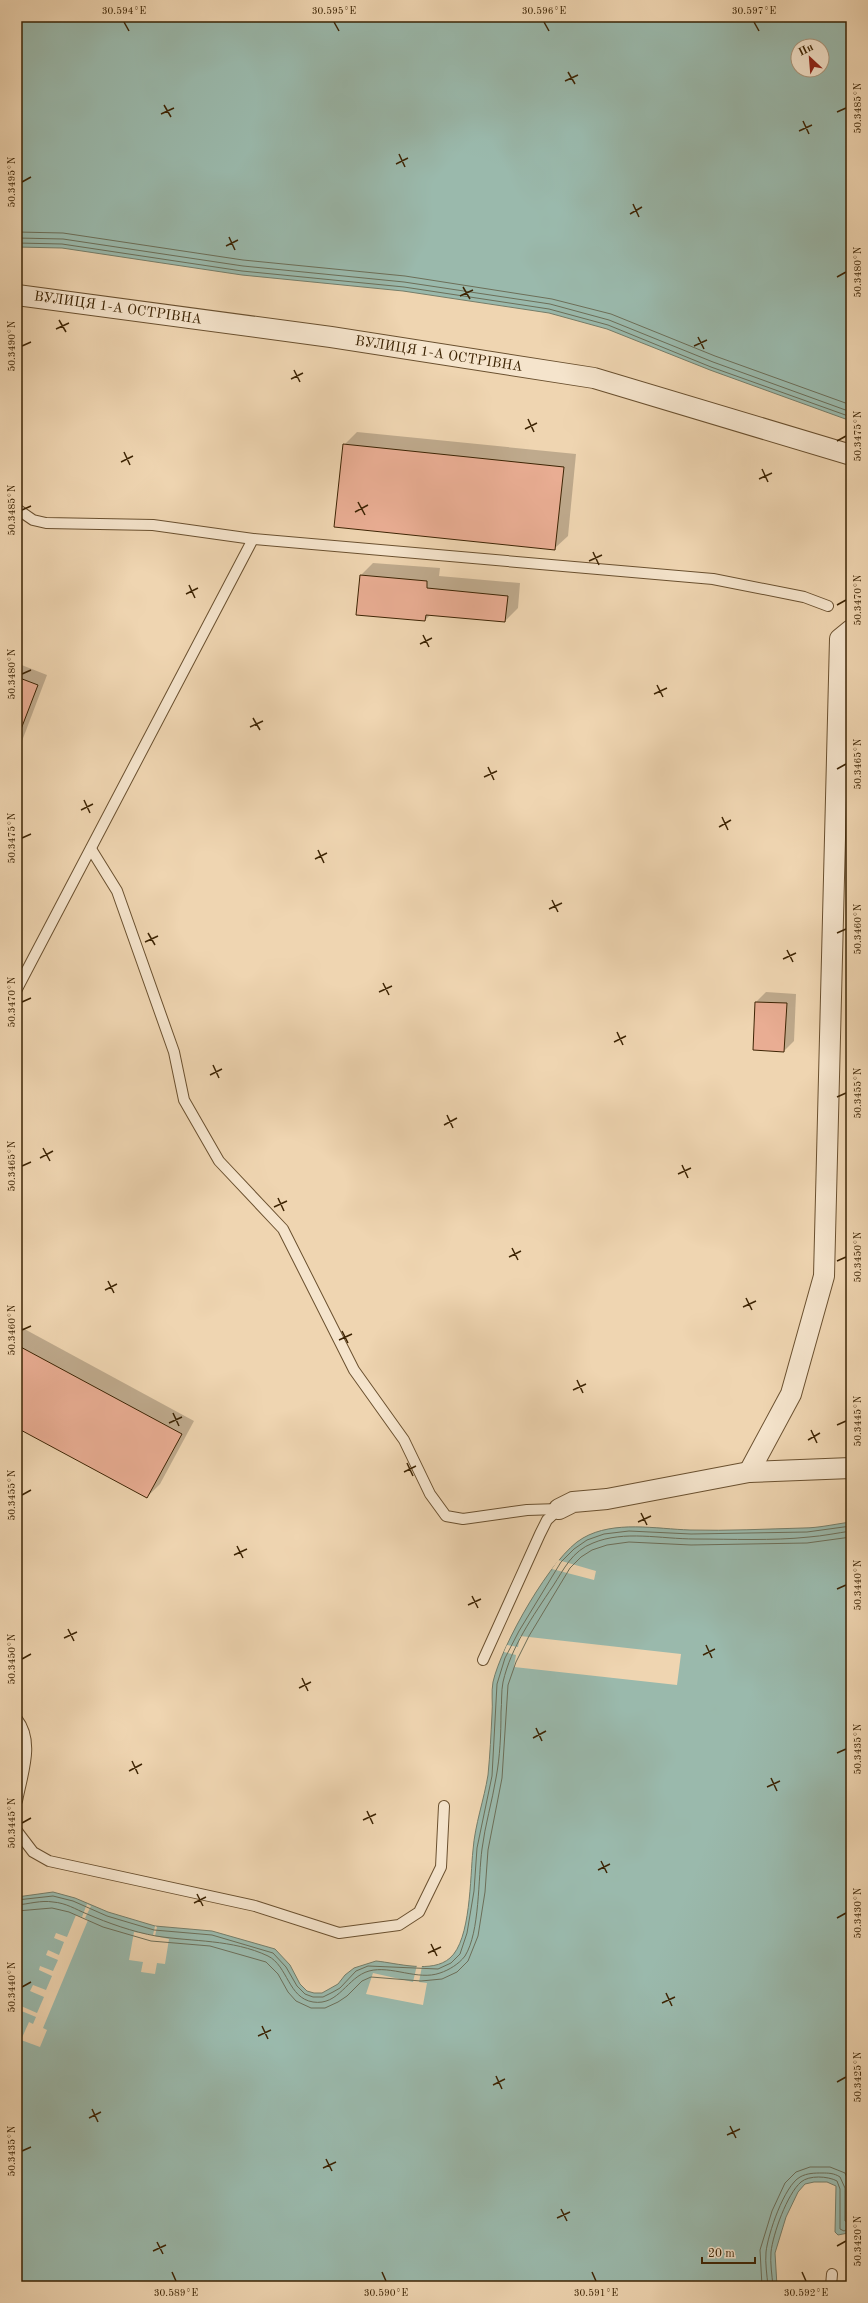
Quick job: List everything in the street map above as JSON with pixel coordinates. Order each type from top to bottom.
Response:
[{"type":"street","name":"ВУЛИЦЯ 1-А ОСТРІВНА","points":[[17,294],[331,337],[594,378],[851,456]]},
{"type":"street","points":[[749,1472],[791,1394],[824,1276],[840,639],[851,630]]},
{"type":"street","points":[[559,1509],[573,1502],[607,1499],[749,1472],[851,1468]]},
{"type":"lane","points":[[17,509],[33,520],[46,523],[153,525],[253,539],[713,579],[804,597],[828,606]]},
{"type":"lane","points":[[17,989],[253,539]]},
{"type":"lane","points":[[91,849],[117,892],[174,1052],[184,1100],[219,1161],[283,1229],[354,1370],[404,1440],[430,1494],[446,1516],[463,1519],[527,1510],[559,1509]]},
{"type":"lane","points":[[483,1660],[547,1520],[559,1509]]},
{"type":"lane","points":[[17,1719],[26,1737],[27,1749],[17,1801]]},
{"type":"lane","points":[[17,1831],[33,1852],[48,1861],[255,1906],[339,1933],[399,1925],[419,1912],[441,1867],[444,1806]]},
{"type":"lane","points":[[832,2274],[832,2286]]},
{"type":"water","points":[[17,17],[851,17],[851,421],[710,370],[607,329],[549,313],[403,291],[242,275],[62,248],[17,247]]},
{"type":"water","points":[[851,1522],[851,2185],[848,2233],[838,2235],[835,2232],[836,2186],[827,2182],[814,2182],[805,2184],[798,2192],[786,2217],[775,2253],[777,2286],[17,2286],[17,1897],[53,1892],[75,1898],[108,1912],[155,1926],[212,1931],[275,1949],[290,1965],[300,1984],[307,1991],[314,1993],[322,1993],[338,1984],[345,1975],[354,1968],[376,1961],[424,1967],[443,1963],[450,1958],[457,1949],[466,1923],[474,1840],[488,1775],[493,1682],[506,1647],[517,1625],[529,1603],[557,1563],[583,1538],[595,1532],[622,1527],[650,1527],[690,1530],[747,1530],[809,1528]]},
{"type":"pier","points":[[558,1560],[596,1571],[594,1580],[552,1569]]},
{"type":"pier","points":[[520,1636],[681,1654],[677,1685],[514,1667],[516,1655],[504,1652],[507,1645],[518,1647]]},
{"type":"pier","points":[[87,1904],[91,1906],[85,1918],[88,1920],[43,2028],[47,2030],[40,2047],[21,2040],[29,2022],[33,2024],[36,2017],[19,2010],[21,2006],[37,2013],[44,1997],[30,1991],[33,1985],[46,1990],[52,1976],[39,1970],[40,1966],[53,1971],[58,1960],[46,1955],[48,1950],[59,1955],[64,1942],[54,1938],[56,1933],[67,1937],[76,1915],[82,1917]]},
{"type":"pier","points":[[155,1926],[157,1927],[155,1936],[169,1939],[165,1964],[157,1963],[155,1974],[141,1972],[143,1962],[129,1960],[134,1932],[153,1935]]},
{"type":"pier","points":[[417,1965],[422,1966],[419,1982],[427,1983],[423,2005],[366,1994],[373,1973],[413,1982]]},
{"type":"building","points":[[343,444],[564,467],[555,550],[334,527]]},
{"type":"building","points":[[360,575],[427,581],[427,588],[508,596],[505,622],[426,615],[425,621],[356,615]]},
{"type":"building","points":[[17,677],[38,685],[18,737],[17,737]]},
{"type":"building","points":[[755,1002],[787,1003],[784,1052],[753,1050]]},
{"type":"building","points":[[17,1345],[182,1434],[147,1498],[17,1428]]}]
